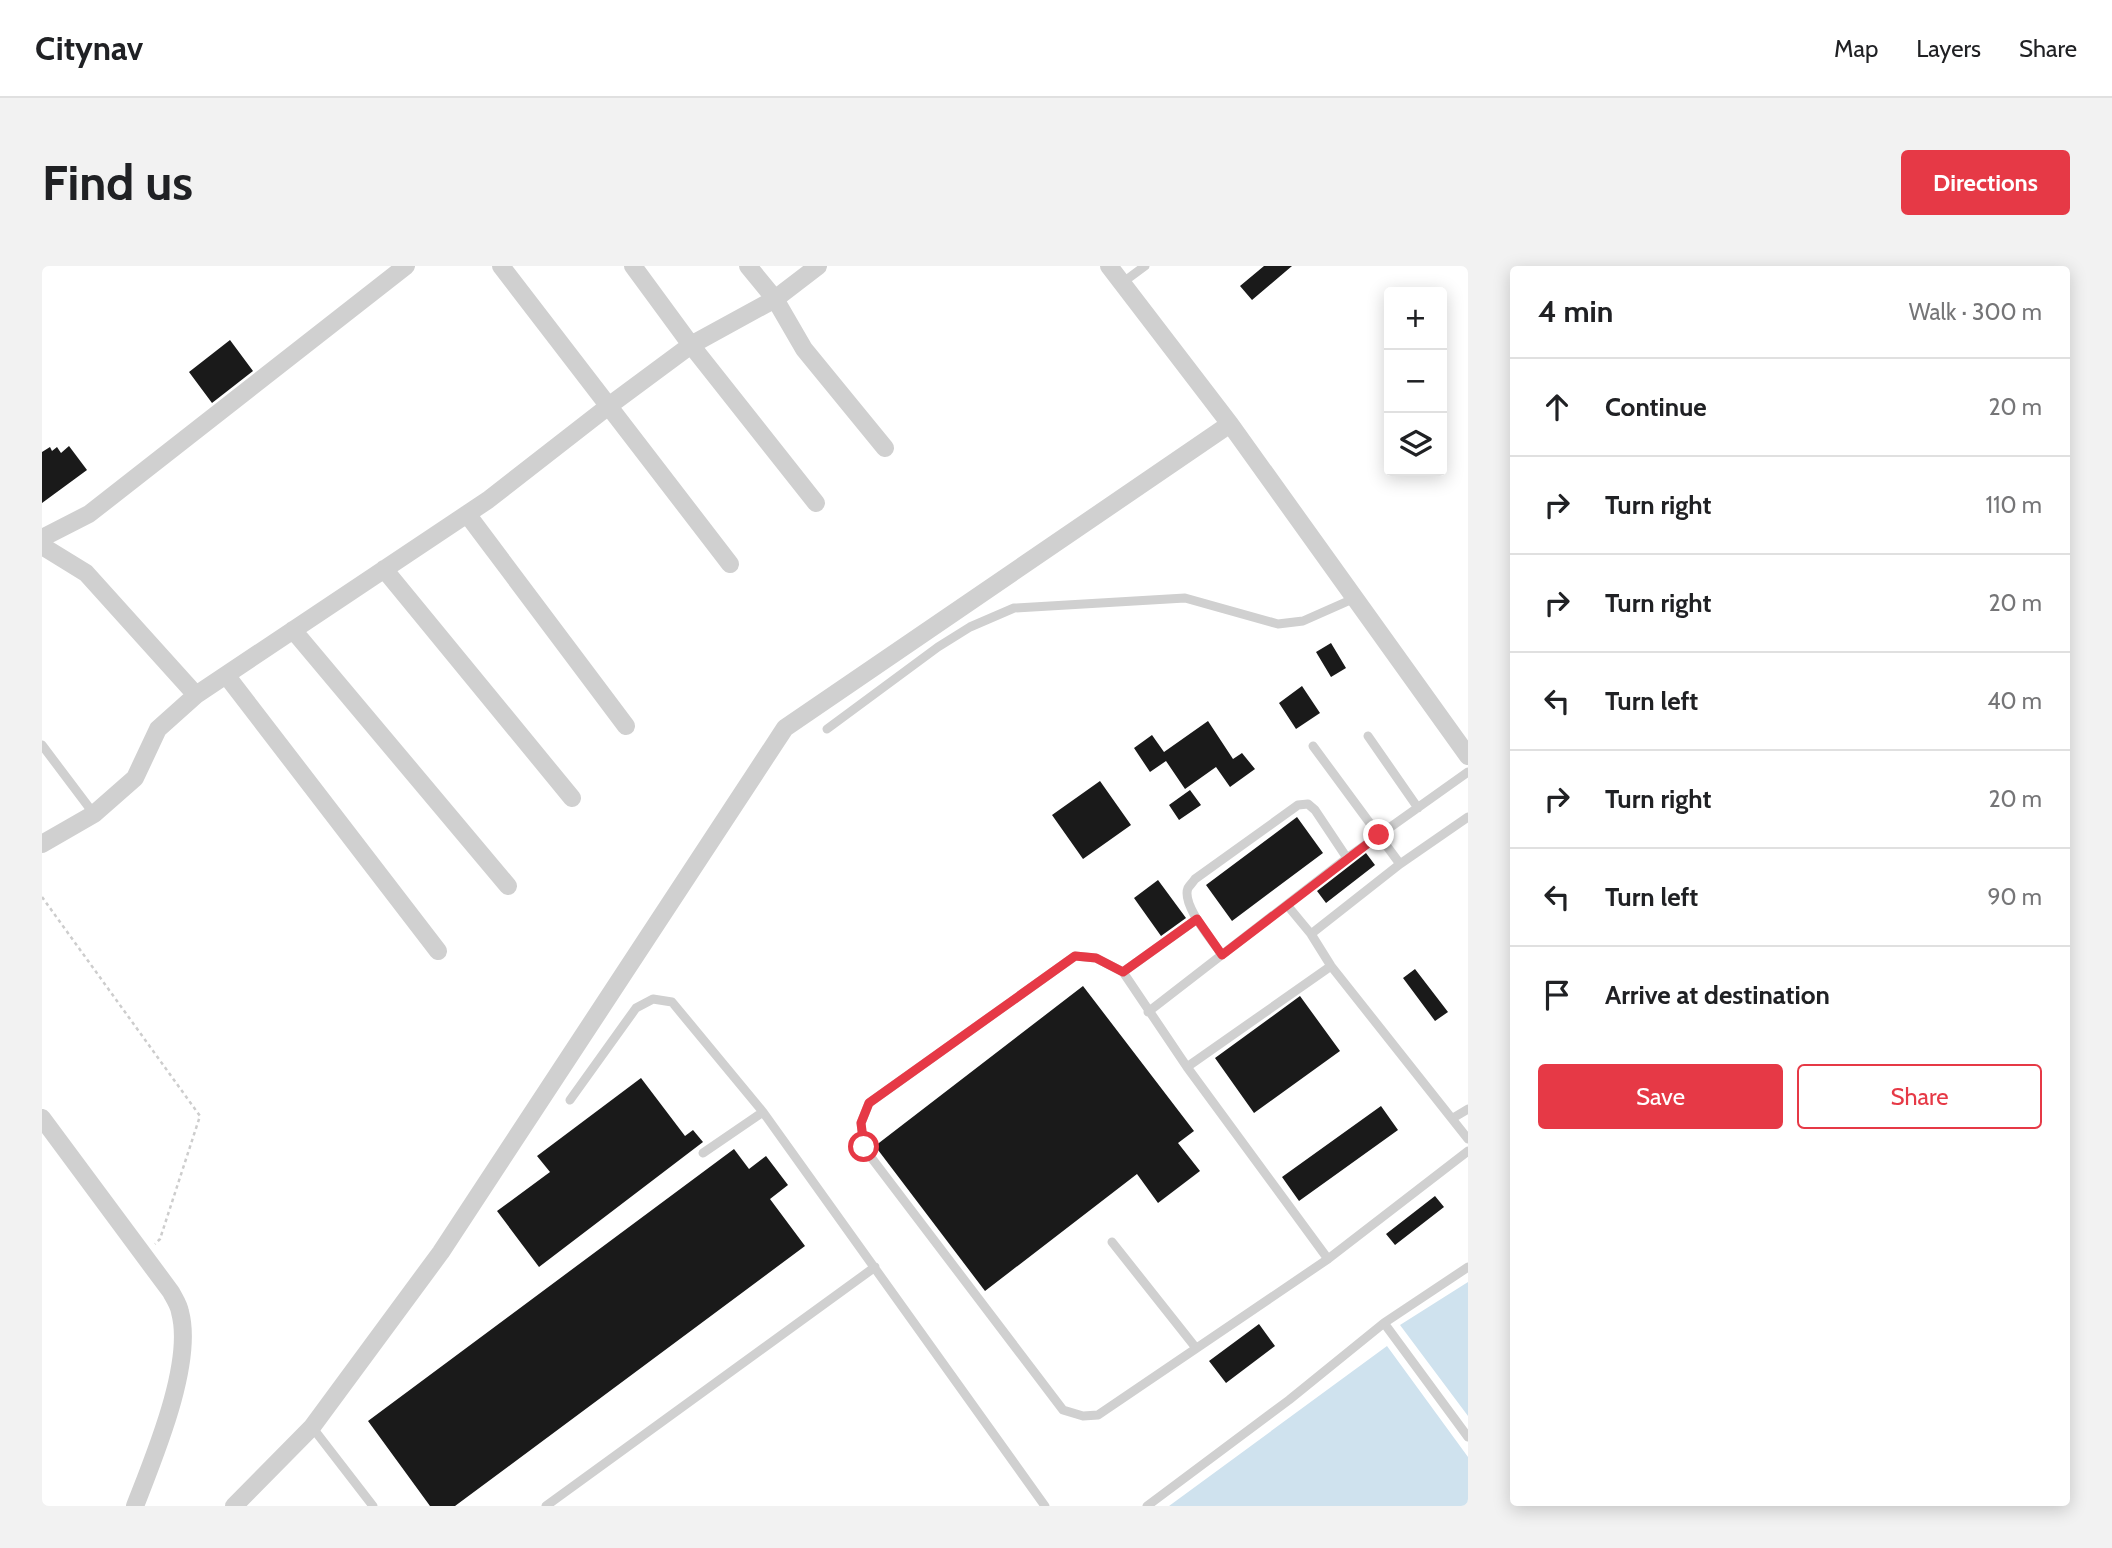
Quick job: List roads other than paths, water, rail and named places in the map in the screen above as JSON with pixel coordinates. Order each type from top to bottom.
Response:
[{"type":"street","points":[[42,538],[89,514],[406,266]]},
{"type":"street","points":[[501,266],[730,564]]},
{"type":"street","points":[[633,266],[691,345],[816,503]]},
{"type":"street","points":[[748,266],[775,299],[804,349],[885,448]]},
{"type":"street","points":[[42,844],[94,814],[135,778],[158,729],[196,695],[467,514],[691,345],[775,299],[818,266]]},
{"type":"street","points":[[1109,266],[1230,424],[1468,756]]},
{"type":"street","points":[[234,1506],[312,1427],[441,1252],[785,728],[1230,424]]},
{"type":"street","points":[[467,514],[626,726]]},
{"type":"street","points":[[42,546],[86,573],[196,695]]},
{"type":"street","points":[[384,569],[572,798]]},
{"type":"street","points":[[293,630],[508,886]]},
{"type":"street","points":[[226,675],[438,951]]},
{"type":"street","points":[[42,1118],[171,1292],[180,1310],[183,1328],[179,1375],[135,1506]]},
{"type":"lane","points":[[1122,283],[1145,266]]},
{"type":"lane","points":[[827,729],[937,647],[970,627],[1014,608],[1185,598],[1278,624],[1303,621],[1354,598]]},
{"type":"lane","points":[[1368,736],[1418,808]]},
{"type":"lane","points":[[42,745],[94,814]]},
{"type":"lane","points":[[1313,746],[1400,864]]},
{"type":"lane","points":[[1148,1012],[1347,858],[1468,772]]},
{"type":"lane","points":[[1222,955],[1190,909],[1186,897],[1188,888],[1195,879],[1298,805],[1308,804],[1315,810],[1347,858]]},
{"type":"lane","points":[[1311,934],[1400,864],[1468,817]]},
{"type":"lane","points":[[1287,905],[1311,934],[1331,966],[1468,1139]]},
{"type":"lane","points":[[1123,972],[1197,919]]},
{"type":"lane","points":[[1328,1259],[1187,1067],[1123,972],[1096,958],[1075,956],[869,1103],[861,1123],[864,1147],[1063,1410],[1083,1416],[1098,1415],[1328,1259],[1468,1151]]},
{"type":"lane","points":[[1187,1067],[1331,966]]},
{"type":"lane","points":[[570,1100],[636,1008],[653,999],[672,1002],[763,1112],[1045,1506]]},
{"type":"lane","points":[[1453,1118],[1468,1109]]},
{"type":"lane","points":[[703,1153],[763,1112]]},
{"type":"lane","points":[[1112,1242],[1196,1349]]},
{"type":"lane","points":[[546,1506],[875,1268]]},
{"type":"lane","points":[[1147,1506],[1289,1400],[1384,1323],[1468,1268]]},
{"type":"lane","points":[[1384,1323],[1468,1437]]},
{"type":"lane","points":[[312,1427],[373,1506]]},
{"type":"water","points":[[1468,1282],[1468,1416],[1400,1325]]},
{"type":"water","points":[[1387,1346],[1468,1457],[1468,1506],[1169,1506]]}]
